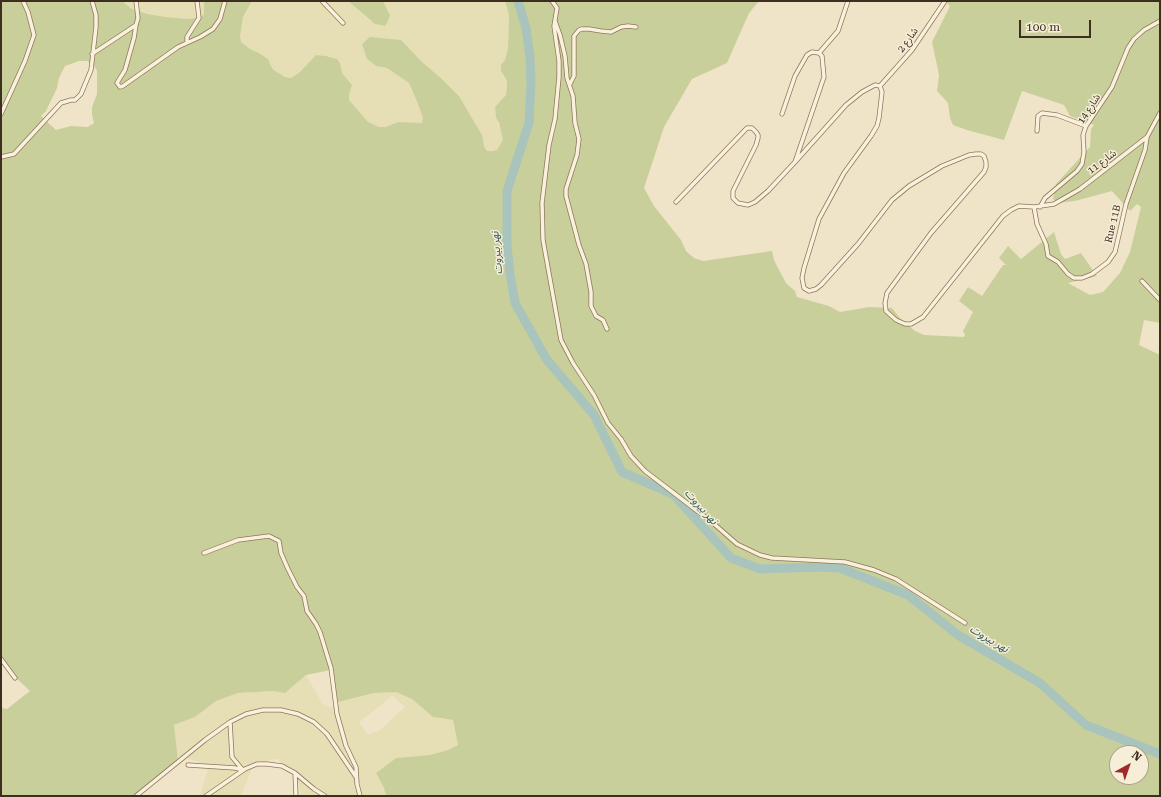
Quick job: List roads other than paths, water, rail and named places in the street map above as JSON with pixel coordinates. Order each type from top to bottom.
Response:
[{"type":"street","points":[[1,114],[25,61],[34,35],[28,12],[23,1]]},
{"type":"street","points":[[1,157],[14,154],[61,103],[75,100],[81,94],[91,70],[96,22],[92,1]]},
{"type":"street","points":[[136,1],[138,18],[128,62],[117,83],[120,87],[167,54],[206,34],[216,26],[222,15],[224,1]]},
{"type":"street","points":[[187,43],[187,37],[199,18],[197,1]]},
{"type":"street","points":[[322,1],[343,24]]},
{"type":"street","points":[[819,53],[838,31],[848,1]]},
{"type":"street","name":"شارع 2","points":[[880,86],[912,50],[945,1]]},
{"type":"street","points":[[555,2],[557,12],[554,26],[559,61],[559,78],[555,119],[549,145],[542,203],[543,240],[561,340],[573,363],[594,395],[608,423],[621,439],[631,456],[646,471],[713,522],[737,544],[755,553],[772,558],[845,562],[874,570],[896,579],[965,623]]},
{"type":"street","points":[[555,20],[565,56],[567,78],[573,96],[575,124],[579,139],[577,155],[566,189],[566,196],[586,264],[591,292],[591,306],[596,316],[603,320],[607,329]]},
{"type":"street","name":"شارع 14","points":[[1040,207],[1045,198],[1078,171],[1082,164],[1084,152],[1083,135],[1086,126],[1112,87],[1128,48],[1134,39],[1144,30],[1160,22]]},
{"type":"street","points":[[92,54],[136,25]]},
{"type":"street","points":[[570,84],[574,76],[574,36],[578,30],[589,29],[611,32],[628,26],[636,28]]},
{"type":"street","points":[[782,114],[795,76],[806,55],[812,52],[819,53],[822,56],[824,78],[794,162]]},
{"type":"street","points":[[676,202],[747,128],[752,128],[758,135],[758,138],[733,191],[733,198],[738,203],[748,205],[755,202],[768,191],[846,105],[862,92],[875,85],[880,86]]},
{"type":"street","name":"شارع 11","points":[[880,86],[882,92],[877,126],[844,173],[819,219],[802,278],[804,288],[809,291],[816,289],[844,260],[899,193],[942,166],[969,155],[976,154],[984,156],[986,162],[984,172],[932,233],[887,293],[885,303],[886,311],[896,320],[905,324],[912,324],[923,317],[1004,216],[1011,210],[1019,206],[1040,207],[1054,204],[1080,189],[1147,137],[1160,112]]},
{"type":"street","points":[[1037,131],[1038,116],[1042,113],[1057,115],[1086,126]]},
{"type":"street","name":"Rue 11B","points":[[1034,207],[1037,224],[1046,244],[1048,256],[1058,262],[1068,274],[1074,278],[1082,278],[1092,274],[1108,262],[1115,252],[1126,204],[1145,150],[1147,137]]},
{"type":"street","points":[[1142,281],[1160,300]]},
{"type":"street","points":[[204,553],[238,540],[269,536],[279,541],[281,553],[297,587],[304,596],[307,611],[320,632],[331,668],[337,714],[346,746],[356,767],[356,778],[360,796]]},
{"type":"street","points":[[1,658],[15,678]]},
{"type":"street","points":[[136,796],[204,740],[230,722],[246,714],[263,710],[281,710],[298,714],[314,722],[327,734],[356,778]]},
{"type":"street","points":[[230,722],[232,757],[243,770]]},
{"type":"street","points":[[206,796],[243,770],[257,764],[282,766],[296,773],[314,789],[325,796]]},
{"type":"street","points":[[188,765],[235,768],[243,770]]},
{"type":"street","points":[[296,773],[296,796]]},
{"type":"waterway","name":"نهر بيروت","points":[[518,1],[526,28],[530,57],[531,83],[529,123],[507,191],[507,246],[515,303],[547,360],[594,415],[622,472],[673,494],[731,558],[760,569],[820,567],[840,568],[908,595],[958,635],[1040,683],[1086,725],[1160,754]]}]
